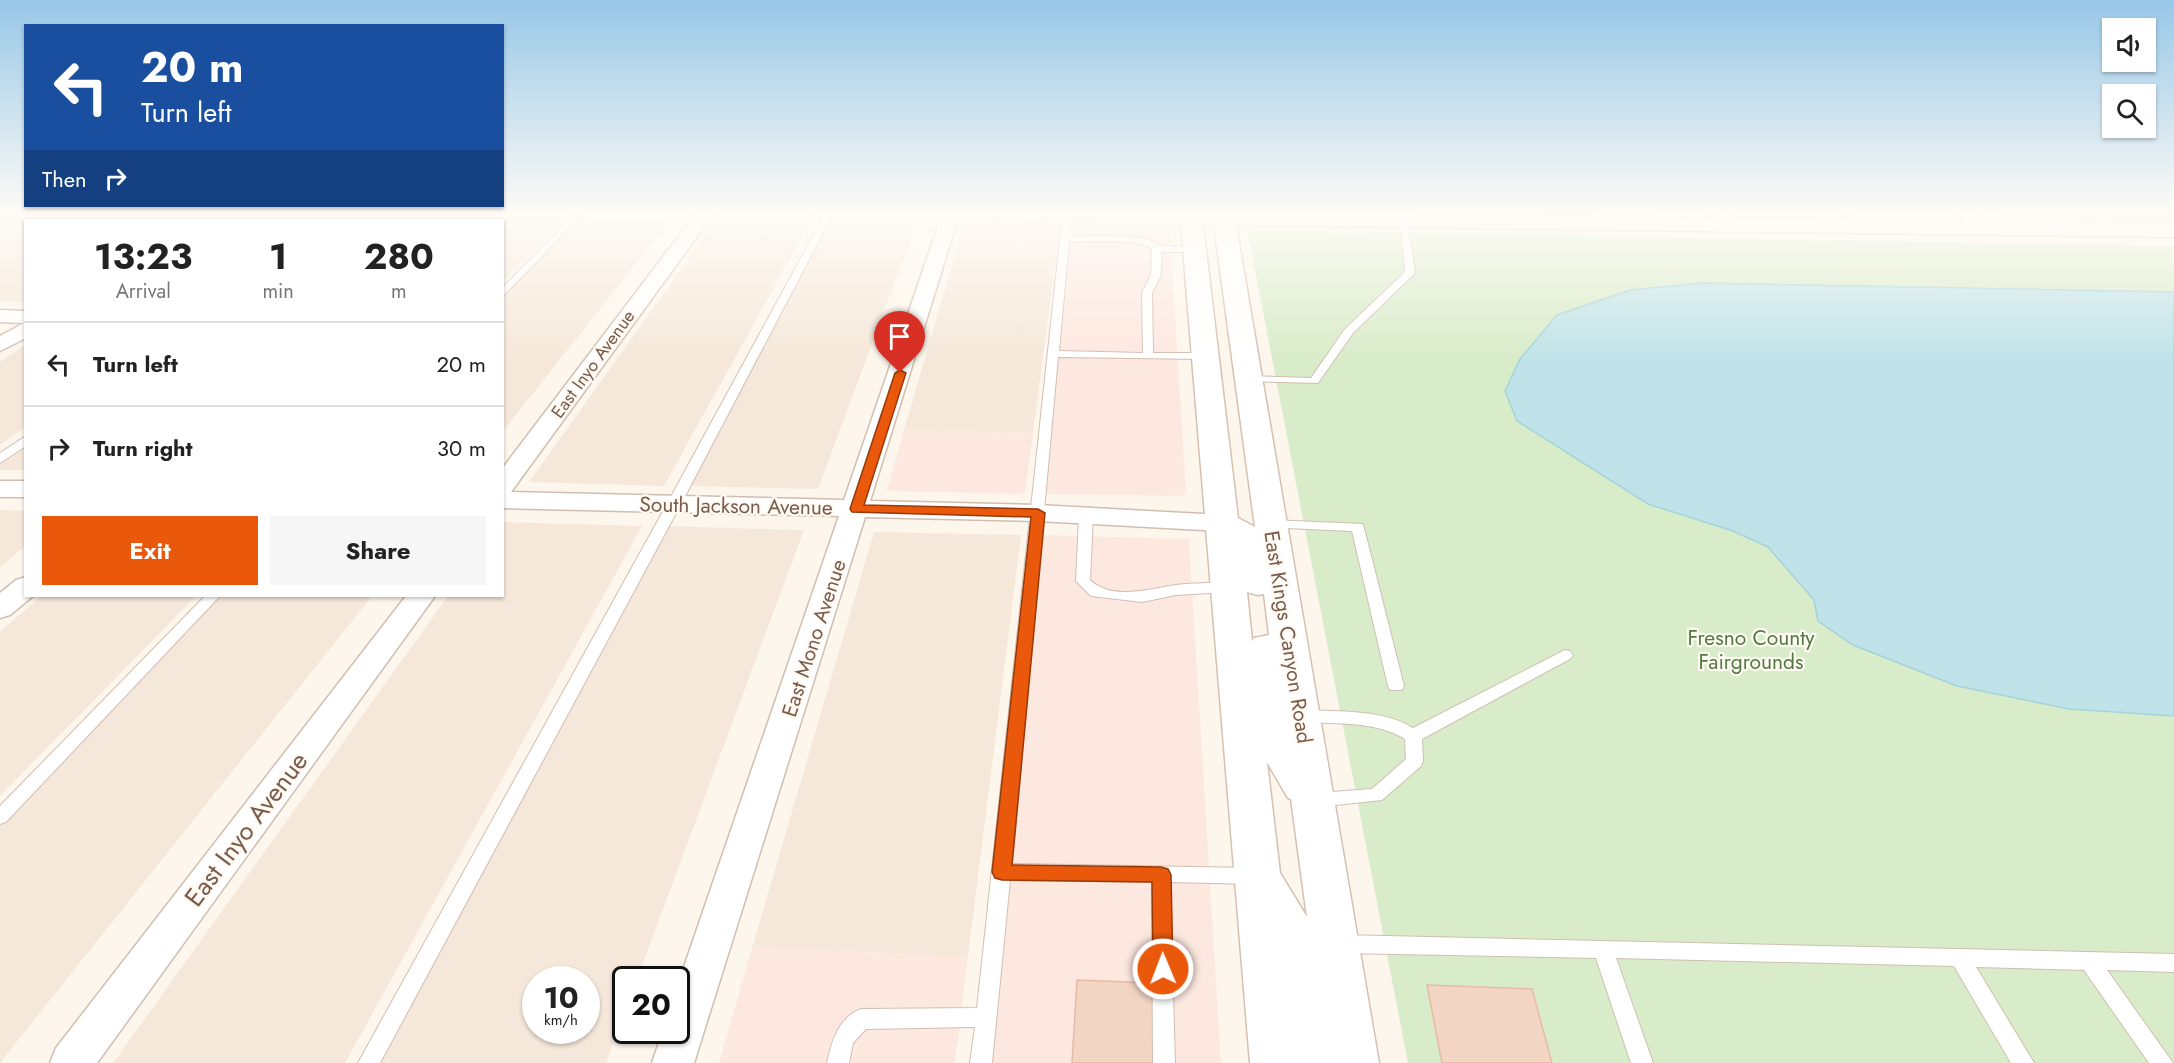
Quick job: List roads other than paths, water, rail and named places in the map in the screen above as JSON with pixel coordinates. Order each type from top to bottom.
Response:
[{"type":"main road","points":[[1205,262],[1206,368],[1276,1063]]},
{"type":"main road","name":"East Kings Canyon Road","points":[[1216,262],[1249,379],[1353,1063]]},
{"type":"main road","points":[[1206,368],[1228,412],[1240,502],[1251,516],[1270,524]]},
{"type":"main road","points":[[1221,524],[1234,526],[1241,531],[1249,538],[1253,549],[1280,746],[1290,768],[1313,800]]},
{"type":"main road","points":[[1257,876],[1286,922],[1304,1063]]},
{"type":"street","name":"East Inyo Avenue","points":[[504,484],[669,262]]},
{"type":"street","name":"East Mono Avenue","points":[[673,1063],[936,262]]},
{"type":"street","points":[[0,316],[24,317]]},
{"type":"street","points":[[0,345],[24,330]]},
{"type":"street","points":[[0,489],[24,489]]},
{"type":"street","name":"South Jackson Avenue","points":[[504,500],[1038,513],[1221,524]]},
{"type":"street","points":[[0,608],[24,588]]},
{"type":"street","name":"East Inyo Avenue","points":[[71,1063],[421,597]]},
{"type":"lane","points":[[504,292],[533,262]]},
{"type":"lane","points":[[369,1063],[803,262]]},
{"type":"lane","points":[[981,1063],[1062,262]]},
{"type":"lane","points":[[1148,356],[1147,293],[1156,275],[1157,262]]},
{"type":"lane","points":[[1249,379],[1314,381],[1348,331],[1410,273],[1408,262]]},
{"type":"lane","points":[[1054,354],[1148,356],[1206,368]]},
{"type":"lane","points":[[0,459],[24,441]]},
{"type":"lane","points":[[1086,516],[1083,581],[1096,593],[1142,597],[1176,590],[1228,587]]},
{"type":"lane","points":[[1270,524],[1358,527],[1396,686]]},
{"type":"lane","points":[[0,818],[212,597]]},
{"type":"lane","points":[[1413,736],[1565,655]]},
{"type":"lane","points":[[1300,716],[1365,720],[1397,726],[1413,736]]},
{"type":"lane","points":[[1313,800],[1376,795],[1415,761],[1413,736]]},
{"type":"lane","points":[[1002,872],[1257,876]]},
{"type":"lane","points":[[1161,875],[1164,1063]]},
{"type":"lane","points":[[1335,944],[2174,963]]},
{"type":"lane","points":[[1603,949],[1642,1063]]},
{"type":"lane","points":[[1960,958],[2023,1063]]},
{"type":"lane","points":[[2089,961],[2162,1063]]},
{"type":"lane","points":[[838,1063],[843,1038],[861,1019],[986,1017]]},
{"type":"water","points":[[1702,283],[2174,292],[2174,716],[2069,709],[1957,686],[1853,645],[1818,621],[1814,600],[1768,547],[1733,531],[1648,504],[1517,421],[1505,391],[1520,359],[1557,315],[1630,290]]},
{"type":"park label","name":"Fresno County Fairgrounds","points":[[1751,650]]}]
